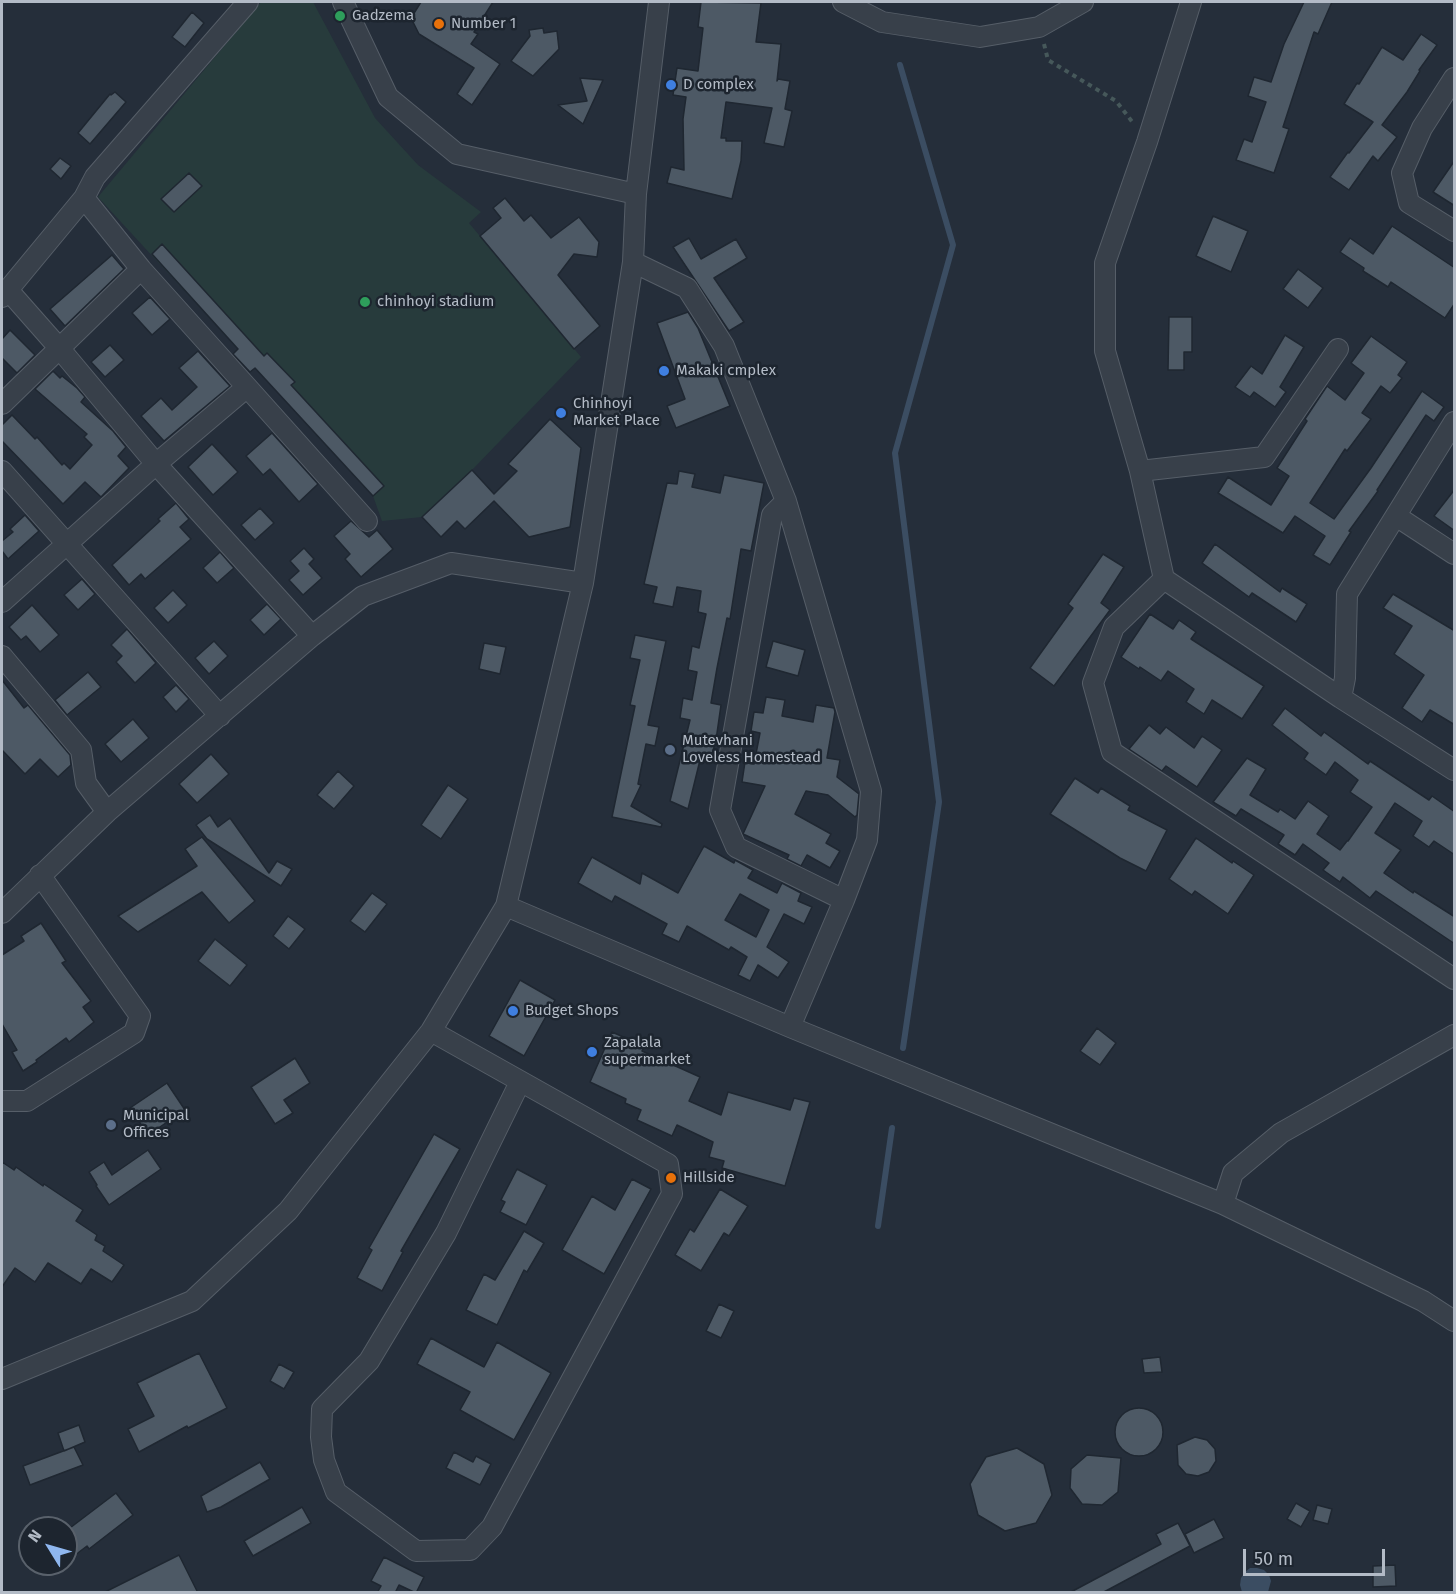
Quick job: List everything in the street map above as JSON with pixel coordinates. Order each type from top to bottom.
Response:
[{"type":"street","points":[[248,2],[95,177],[84,198],[5,293],[60,349],[156,464],[312,636]]},
{"type":"street","points":[[343,2],[388,97],[457,154],[636,194]]},
{"type":"street","points":[[2,1379],[192,1301],[288,1211],[431,1031],[506,906],[583,583],[633,262],[636,194],[659,2]]},
{"type":"street","points":[[843,2],[882,22],[980,37],[1039,27],[1083,2]]},
{"type":"street","points":[[1191,2],[1147,142],[1105,263],[1105,351],[1140,471],[1164,579],[1341,698],[1455,771]]},
{"type":"street","points":[[1455,78],[1422,128],[1402,173],[1409,203],[1455,231]]},
{"type":"street","points":[[84,198],[141,269],[367,521]]},
{"type":"street","points":[[633,262],[687,288],[724,346],[786,501],[871,791],[867,840],[790,1027]]},
{"type":"street","points":[[2,404],[141,269]]},
{"type":"street","points":[[1140,471],[1264,457],[1338,350]]},
{"type":"street","points":[[2,602],[156,464],[247,387]]},
{"type":"street","points":[[1341,698],[1345,678],[1347,594],[1455,422]]},
{"type":"street","points":[[2,471],[220,716]]},
{"type":"street","points":[[786,501],[772,515],[720,810],[736,847],[844,900]]},
{"type":"street","points":[[1396,516],[1455,555]]},
{"type":"street","points":[[2,912],[107,812],[312,636],[363,596],[451,563],[583,583]]},
{"type":"street","points":[[1164,579],[1114,627],[1093,683],[1112,752],[1455,979]]},
{"type":"street","points":[[2,656],[81,750],[86,783],[107,812]]},
{"type":"street","points":[[2,1101],[27,1101],[134,1033],[140,1016],[40,875]]},
{"type":"street","points":[[506,906],[790,1027],[1222,1204],[1423,1301],[1455,1321]]},
{"type":"street","points":[[431,1031],[668,1164],[672,1194],[492,1527],[470,1550],[416,1551],[336,1492],[324,1460],[321,1437],[322,1409],[369,1361],[446,1233],[520,1082]]},
{"type":"street","points":[[1222,1204],[1233,1173],[1281,1133],[1455,1035]]},
{"type":"path","points":[[1039,27],[1048,60],[1116,102],[1147,142]]},
{"type":"green space","name":"chinhoyi stadium","points":[[261,2],[313,2],[375,118],[418,165],[481,212],[469,223],[581,357],[472,470],[490,490],[441,537],[422,517],[382,521],[373,496],[98,197]]},
{"type":"water","points":[[1250,1568],[1264,1570],[1269,1575],[1271,1581],[1268,1592],[1242,1592],[1241,1578]]},
{"type":"building","points":[[421,2],[493,2],[474,32],[478,34],[471,44],[500,64],[472,105],[457,94],[474,68],[419,34],[411,18]]},
{"type":"building","points":[[701,2],[761,3],[756,42],[781,44],[777,81],[778,79],[790,81],[785,109],[792,111],[784,147],[764,143],[772,108],[726,102],[721,138],[726,138],[726,141],[742,141],[741,161],[732,199],[667,183],[671,167],[684,170],[683,119],[686,97],[673,95],[677,68],[698,71],[703,28],[698,27]]},
{"type":"building","points":[[1304,2],[1332,2],[1318,34],[1314,32],[1283,127],[1289,129],[1274,173],[1236,160],[1244,139],[1252,142],[1266,102],[1248,96],[1254,77],[1271,82],[1284,44]]},
{"type":"building","points":[[192,12],[204,23],[185,47],[172,37]]},
{"type":"building","points":[[543,28],[544,33],[557,31],[559,49],[533,76],[511,61],[530,36],[529,30]]},
{"type":"building","points":[[1421,34],[1437,45],[1407,92],[1382,125],[1397,137],[1378,161],[1373,156],[1349,190],[1330,177],[1373,122],[1344,104],[1382,47],[1403,60]]},
{"type":"building","points":[[580,78],[603,80],[583,124],[558,105],[587,101]]},
{"type":"building","points":[[115,92],[126,102],[90,144],[78,133],[110,94]]},
{"type":"building","points":[[60,158],[71,166],[61,179],[50,169]]},
{"type":"building","points":[[1455,160],[1455,206],[1433,192]]},
{"type":"building","points":[[189,173],[202,186],[174,212],[161,199]]},
{"type":"building","points":[[505,198],[524,221],[531,215],[551,238],[579,217],[599,242],[597,257],[574,254],[558,275],[600,326],[574,349],[480,236],[501,218],[493,208]]},
{"type":"building","points":[[1213,216],[1248,231],[1231,272],[1196,256]]},
{"type":"building","points":[[1392,226],[1455,268],[1455,303],[1445,318],[1391,282],[1388,287],[1363,271],[1364,268],[1340,252],[1350,238],[1373,254]]},
{"type":"building","points":[[689,238],[701,259],[736,239],[747,258],[714,278],[744,322],[729,331],[673,247]]},
{"type":"building","points":[[162,244],[264,356],[267,353],[295,382],[291,385],[384,486],[373,496],[255,368],[250,372],[233,354],[238,349],[152,254]]},
{"type":"building","points":[[112,255],[124,269],[65,326],[50,309]]},
{"type":"building","points":[[1298,269],[1323,288],[1308,308],[1283,289]]},
{"type":"building","points":[[150,297],[170,319],[152,335],[132,313]]},
{"type":"building","points":[[688,312],[698,328],[730,406],[676,428],[667,406],[685,399],[657,323]]},
{"type":"building","points":[[1169,317],[1192,317],[1192,352],[1184,352],[1184,370],[1168,370]]},
{"type":"building","points":[[10,330],[35,355],[17,373],[2,358],[2,339]]},
{"type":"building","points":[[1285,335],[1304,347],[1280,387],[1286,392],[1275,407],[1254,392],[1250,397],[1235,387],[1251,366],[1262,374]]},
{"type":"building","points":[[1371,336],[1407,362],[1398,375],[1402,378],[1390,393],[1381,386],[1362,413],[1371,419],[1347,451],[1345,449],[1310,503],[1334,519],[1422,391],[1444,407],[1434,421],[1426,415],[1378,491],[1349,531],[1351,532],[1330,565],[1313,555],[1325,536],[1295,516],[1283,533],[1218,493],[1228,477],[1271,505],[1289,476],[1277,468],[1307,421],[1305,419],[1327,386],[1345,400],[1364,373],[1351,363]]},
{"type":"building","points":[[110,345],[124,360],[105,377],[91,362]]},
{"type":"building","points":[[198,351],[230,386],[164,441],[141,416],[161,398],[172,410],[197,387],[179,368]]},
{"type":"building","points":[[53,371],[77,388],[85,397],[81,402],[113,431],[126,447],[118,456],[129,468],[101,497],[85,482],[63,504],[2,441],[2,425],[12,415],[35,439],[37,437],[62,465],[64,463],[70,469],[92,445],[84,437],[87,434],[35,389]]},
{"type":"building","points":[[550,419],[581,448],[570,527],[529,537],[494,501],[465,529],[457,521],[441,537],[422,517],[472,470],[494,494],[517,471],[508,464]]},
{"type":"building","points":[[272,433],[318,484],[299,502],[270,469],[263,475],[246,456]]},
{"type":"building","points":[[212,444],[238,472],[213,495],[188,467]]},
{"type":"building","points":[[679,471],[695,474],[692,487],[720,493],[724,475],[764,483],[751,551],[741,549],[730,619],[727,618],[717,668],[711,703],[721,705],[716,740],[711,758],[701,756],[688,809],[670,801],[690,720],[680,718],[683,698],[692,700],[697,672],[688,670],[692,646],[699,648],[706,614],[698,612],[701,591],[677,587],[673,607],[653,603],[657,587],[644,584],[667,483],[677,484]]},
{"type":"building","points":[[1455,489],[1455,531],[1434,516]]},
{"type":"building","points":[[176,503],[189,519],[180,527],[191,539],[145,579],[141,574],[129,585],[112,565]]},
{"type":"building","points":[[260,508],[274,523],[255,540],[241,525]]},
{"type":"building","points":[[25,515],[39,531],[8,559],[2,551],[2,541],[13,532],[10,529]]},
{"type":"building","points":[[351,521],[369,537],[377,530],[393,549],[361,577],[345,559],[350,554],[334,536]]},
{"type":"building","points":[[1215,544],[1280,592],[1282,588],[1307,604],[1296,622],[1252,593],[1249,597],[1202,563]]},
{"type":"building","points":[[304,548],[314,559],[309,564],[322,578],[303,595],[289,580],[299,571],[290,561]]},
{"type":"building","points":[[220,552],[234,568],[217,583],[203,568]]},
{"type":"building","points":[[1103,554],[1124,567],[1101,603],[1110,610],[1054,686],[1030,668],[1073,608],[1068,604]]},
{"type":"building","points":[[82,579],[95,594],[78,610],[64,595]]},
{"type":"building","points":[[173,590],[187,605],[168,623],[154,608]]},
{"type":"building","points":[[1393,594],[1455,631],[1455,725],[1430,710],[1422,722],[1402,708],[1424,675],[1394,654],[1412,626],[1383,608]]},
{"type":"building","points":[[267,604],[281,619],[264,635],[250,620]]},
{"type":"building","points":[[32,605],[59,635],[40,652],[26,636],[21,640],[9,627]]},
{"type":"building","points":[[1150,614],[1173,629],[1179,620],[1196,632],[1191,639],[1264,686],[1242,719],[1212,700],[1204,714],[1186,702],[1194,689],[1168,671],[1161,681],[1121,657]]},
{"type":"building","points":[[127,629],[156,663],[135,683],[116,662],[122,656],[111,645]]},
{"type":"building","points":[[635,635],[666,641],[648,725],[659,727],[655,746],[646,744],[638,784],[641,785],[631,806],[662,824],[661,827],[612,817],[635,706],[630,705],[640,660],[630,658]]},
{"type":"building","points":[[214,641],[228,656],[209,674],[195,658]]},
{"type":"building","points":[[773,641],[805,650],[798,676],[766,667]]},
{"type":"building","points":[[484,643],[506,647],[500,674],[479,669]]},
{"type":"building","points":[[88,672],[101,687],[67,715],[55,700]]},
{"type":"building","points":[[2,680],[24,708],[28,705],[70,755],[71,765],[58,777],[40,759],[25,774],[2,750]]},
{"type":"building","points":[[176,685],[189,699],[176,712],[163,697]]},
{"type":"building","points":[[766,697],[785,700],[782,716],[813,722],[816,705],[834,708],[827,758],[840,760],[837,777],[859,794],[857,815],[855,817],[828,795],[806,791],[795,814],[831,834],[826,843],[840,851],[830,868],[807,855],[801,866],[787,859],[789,855],[743,834],[765,786],[742,782],[745,762],[754,764],[760,733],[751,731],[754,712],[763,713]]},
{"type":"building","points":[[1285,708],[1321,736],[1324,732],[1368,764],[1370,761],[1429,800],[1432,796],[1455,812],[1455,855],[1434,841],[1429,847],[1413,836],[1422,821],[1395,803],[1375,833],[1401,850],[1384,873],[1455,917],[1455,944],[1376,891],[1370,898],[1343,877],[1340,882],[1323,870],[1329,863],[1303,844],[1295,855],[1278,844],[1284,835],[1241,809],[1236,816],[1213,802],[1247,758],[1266,769],[1250,795],[1278,812],[1280,809],[1295,819],[1308,801],[1329,816],[1317,834],[1340,850],[1348,841],[1372,807],[1350,792],[1358,780],[1335,762],[1326,775],[1304,759],[1308,753],[1272,725]]},
{"type":"building","points":[[133,719],[149,738],[121,762],[105,744]]},
{"type":"building","points":[[1149,725],[1160,734],[1166,727],[1194,748],[1202,736],[1222,750],[1197,787],[1166,766],[1162,771],[1129,749]]},
{"type":"building","points":[[211,754],[229,774],[197,803],[179,784]]},
{"type":"building","points":[[338,771],[354,786],[334,809],[317,795]]},
{"type":"building","points":[[1075,778],[1098,793],[1101,788],[1130,806],[1128,810],[1167,830],[1146,871],[1120,858],[1050,814]]},
{"type":"building","points":[[448,785],[468,799],[441,839],[421,825]]},
{"type":"building","points":[[210,815],[218,827],[230,818],[269,873],[277,861],[292,869],[281,886],[207,839],[196,825]]},
{"type":"building","points":[[202,837],[255,901],[229,923],[202,892],[138,932],[118,916],[197,866],[185,849]]},
{"type":"building","points":[[1196,838],[1254,875],[1228,914],[1195,891],[1192,895],[1169,879]]},
{"type":"building","points":[[704,846],[734,863],[735,860],[753,870],[748,878],[777,893],[782,883],[801,893],[798,901],[812,907],[804,924],[784,914],[767,947],[789,962],[778,978],[758,965],[750,981],[738,975],[747,957],[731,947],[729,950],[687,926],[679,942],[662,934],[667,924],[615,896],[612,902],[578,883],[592,857],[640,884],[642,873],[678,893]],"holes":[[[740,894],[769,910],[756,937],[725,920]]]},
{"type":"building","points":[[372,893],[387,904],[365,932],[350,921]]},
{"type":"building","points":[[288,916],[305,929],[289,949],[273,936]]},
{"type":"building","points":[[41,923],[66,961],[62,963],[91,1001],[83,1007],[94,1022],[69,1042],[66,1038],[23,1071],[12,1052],[17,1050],[2,1024],[2,955],[24,941],[21,936]]},
{"type":"building","points":[[215,939],[247,965],[230,986],[198,961]]},
{"type":"building","points":[[520,980],[555,1000],[524,1056],[489,1036]]},
{"type":"building","points":[[1097,1028],[1116,1043],[1100,1065],[1080,1051]]},
{"type":"building","points":[[612,1032],[644,1046],[642,1051],[700,1077],[689,1101],[721,1115],[728,1092],[790,1110],[794,1098],[810,1102],[785,1186],[722,1168],[724,1161],[709,1157],[713,1142],[677,1125],[672,1136],[637,1120],[641,1110],[625,1103],[626,1099],[590,1082]]},
{"type":"building","points":[[295,1058],[310,1083],[284,1100],[293,1113],[275,1124],[251,1087]]},
{"type":"building","points":[[167,1083],[185,1110],[148,1135],[130,1108]]},
{"type":"building","points":[[434,1134],[460,1149],[401,1251],[403,1252],[382,1291],[357,1278],[372,1250],[369,1248]]},
{"type":"building","points":[[148,1150],[161,1169],[109,1205],[89,1172],[104,1162],[112,1175]]},
{"type":"building","points":[[2,1162],[14,1170],[16,1167],[83,1210],[76,1221],[97,1235],[95,1240],[105,1246],[103,1251],[124,1265],[112,1282],[91,1269],[81,1284],[48,1263],[35,1282],[15,1268],[2,1287]]},
{"type":"building","points":[[517,1169],[547,1185],[526,1225],[500,1212],[505,1202],[501,1200]]},
{"type":"building","points":[[632,1179],[651,1189],[604,1274],[562,1250],[592,1196],[615,1210]]},
{"type":"building","points":[[720,1189],[748,1206],[729,1236],[724,1233],[701,1271],[675,1255],[690,1229],[694,1232]]},
{"type":"building","points":[[524,1231],[544,1243],[527,1272],[524,1270],[497,1325],[466,1310],[484,1274],[495,1280]]},
{"type":"building","points":[[719,1304],[734,1311],[721,1338],[706,1331]]},
{"type":"building","points":[[431,1338],[484,1367],[497,1342],[551,1373],[514,1440],[460,1410],[470,1392],[417,1364]]},
{"type":"building","points":[[199,1353],[227,1408],[139,1452],[128,1429],[154,1416],[137,1383]]},
{"type":"building","points":[[1160,1357],[1162,1372],[1144,1373],[1142,1359]]},
{"type":"building","points":[[279,1364],[294,1372],[284,1389],[270,1381]]},
{"type":"building","points":[[1134,1408],[1144,1408],[1156,1415],[1163,1427],[1163,1437],[1156,1449],[1144,1456],[1134,1456],[1119,1445],[1115,1437],[1115,1427],[1126,1412]]},
{"type":"building","points":[[79,1425],[85,1442],[64,1451],[58,1433]]},
{"type":"building","points":[[1195,1437],[1207,1440],[1215,1449],[1216,1461],[1209,1472],[1198,1476],[1186,1474],[1178,1465],[1177,1445]]},
{"type":"building","points":[[74,1447],[83,1465],[30,1485],[23,1466]]},
{"type":"building","points":[[1017,1448],[1044,1464],[1052,1495],[1036,1523],[1005,1531],[978,1515],[970,1484],[986,1457]]},
{"type":"building","points":[[454,1452],[473,1462],[476,1456],[491,1464],[480,1485],[446,1468]]},
{"type":"building","points":[[1087,1455],[1121,1458],[1118,1492],[1102,1505],[1082,1504],[1070,1488],[1071,1469]]},
{"type":"building","points":[[260,1462],[270,1479],[221,1507],[207,1512],[201,1496]]},
{"type":"building","points":[[116,1493],[133,1515],[89,1549],[87,1546],[78,1553],[78,1522]]},
{"type":"building","points":[[1296,1503],[1310,1511],[1301,1527],[1287,1519]]},
{"type":"building","points":[[1317,1505],[1332,1509],[1328,1524],[1313,1520]]},
{"type":"building","points":[[302,1507],[311,1523],[253,1556],[244,1541]]},
{"type":"building","points":[[1214,1519],[1224,1538],[1194,1553],[1185,1534]]},
{"type":"building","points":[[1178,1523],[1190,1546],[1102,1593],[1069,1593],[1161,1544],[1156,1534]]},
{"type":"building","points":[[179,1555],[198,1593],[103,1593]]},
{"type":"building","points":[[384,1557],[424,1577],[416,1593],[399,1585],[395,1593],[377,1593],[381,1586],[371,1581]]},
{"type":"building","points":[[1395,1565],[1396,1586],[1373,1587],[1373,1566]]},
{"type":"waterway","points":[[900,65],[953,245],[895,453],[939,802],[903,1048]]},
{"type":"waterway","points":[[878,1226],[892,1128]]},
{"type":"place","name":"Gadzema","points":[[340,16]]},
{"type":"place","name":"Number 1","points":[[439,24]]},
{"type":"place","name":"D complex","points":[[671,85]]},
{"type":"place","name":"chinhoyi stadium","points":[[365,302]]},
{"type":"place","name":"Makaki cmplex","points":[[664,371]]},
{"type":"place","name":"Chinhoyi Market Place","points":[[561,413]]},
{"type":"place","name":"Mutevhani Loveless Homestead","points":[[670,750]]},
{"type":"place","name":"Budget Shops","points":[[513,1011]]},
{"type":"place","name":"Zapalala supermarket","points":[[592,1052]]},
{"type":"place","name":"Municipal Offices","points":[[111,1125]]},
{"type":"place","name":"Hillside","points":[[671,1178]]}]
